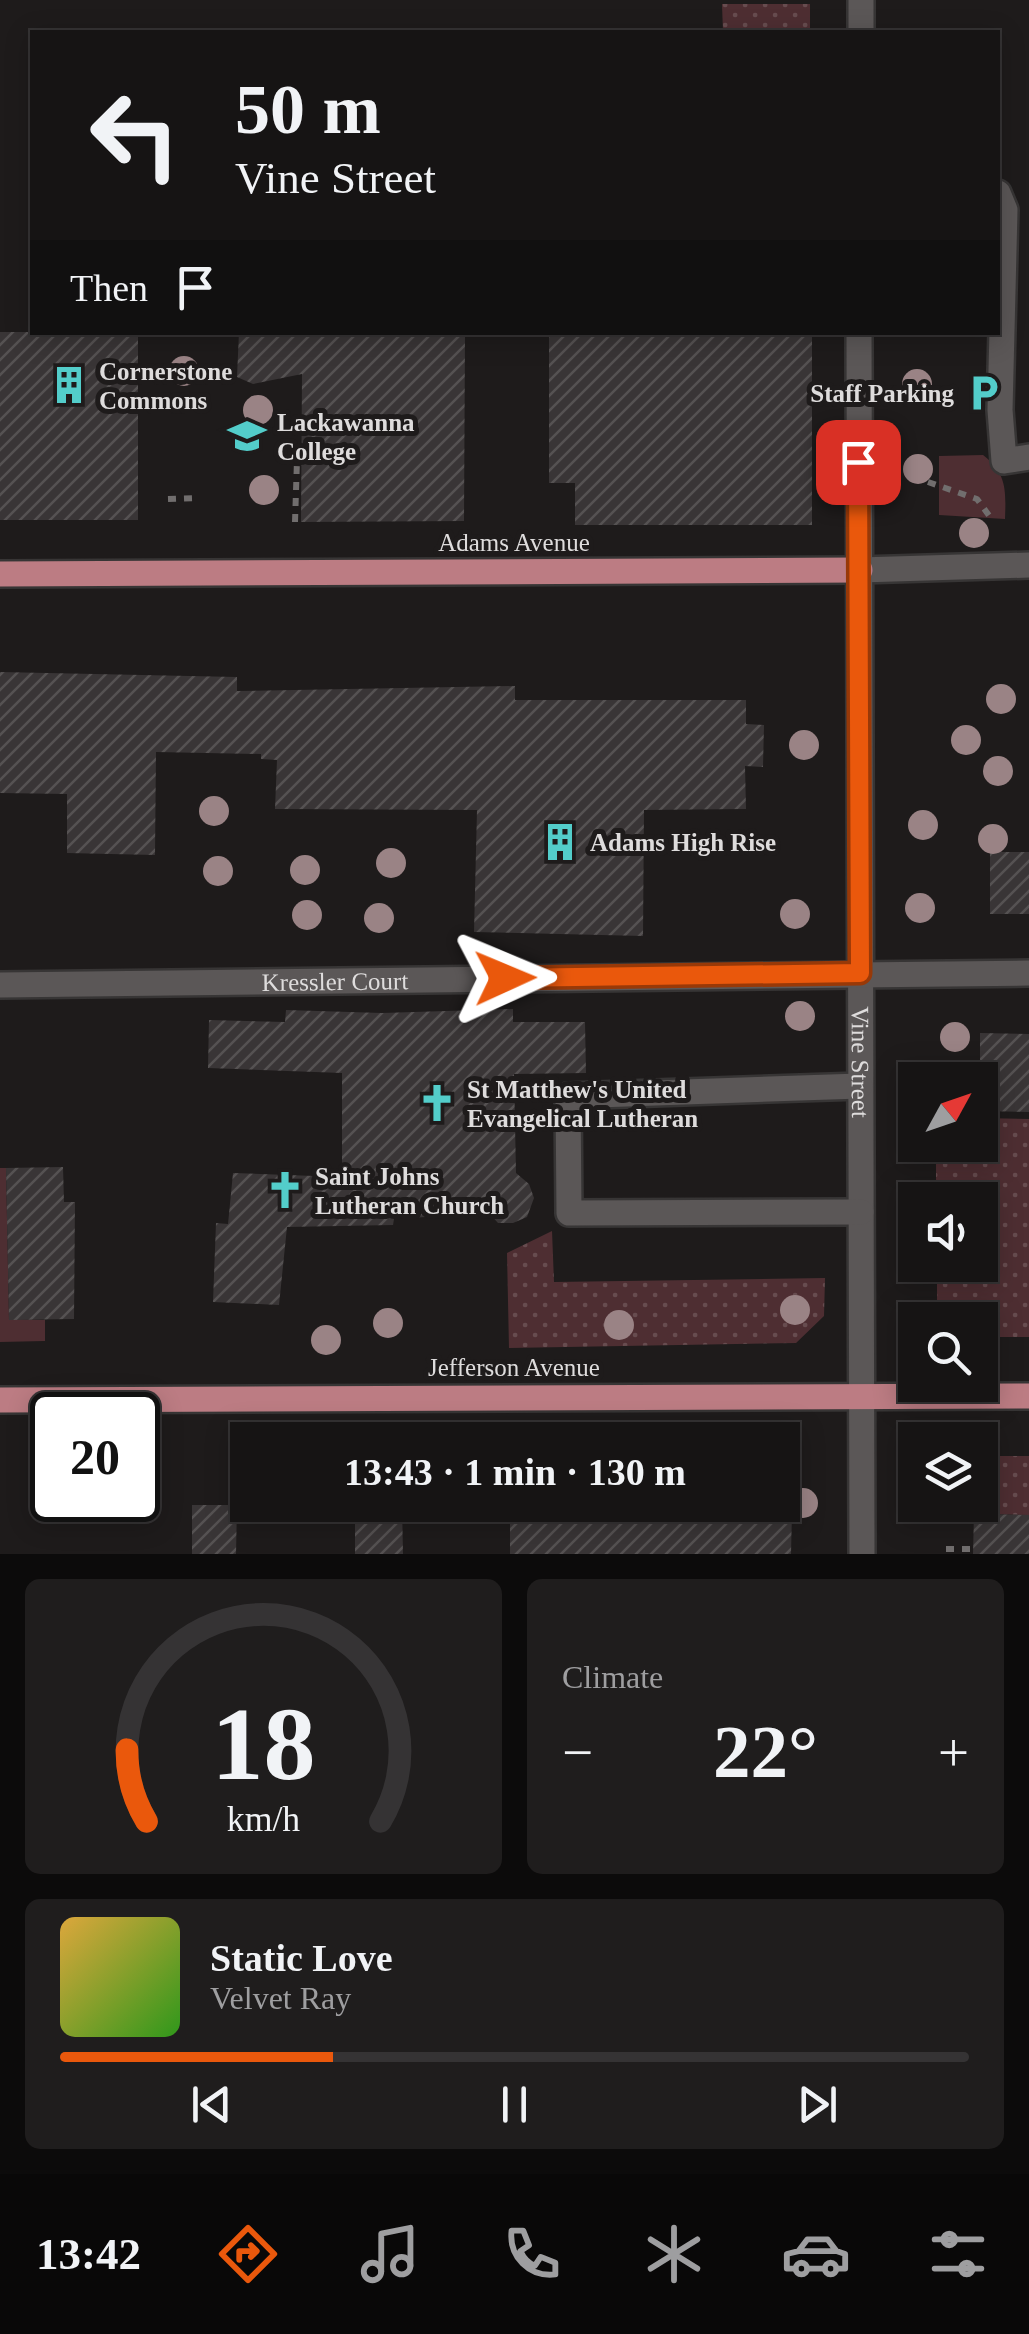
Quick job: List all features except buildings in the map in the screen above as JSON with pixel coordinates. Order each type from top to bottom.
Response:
[{"type":"main road","name":"Adams Avenue","points":[[0,574],[860,570]]},
{"type":"main road","name":"Jefferson Avenue","points":[[0,1400],[1029,1396]]},
{"type":"street","points":[[861,0],[861,30]]},
{"type":"street","points":[[1000,198],[1005,210],[1000,410],[1004,461],[1029,457]]},
{"type":"street","name":"Vine Street","points":[[859,335],[862,1554]]},
{"type":"street","name":"Adams Avenue","points":[[860,570],[1029,565]]},
{"type":"street","name":"Kressler Court","points":[[0,985],[1029,973]]},
{"type":"street","points":[[860,1086],[568,1096],[568,1116],[569,1213],[861,1212]]},
{"type":"path","points":[[295,522],[297,460]]},
{"type":"path","points":[[928,482],[977,499],[993,521]]},
{"type":"path","points":[[168,498],[198,498]]},
{"type":"path","points":[[946,1549],[973,1549]]},
{"type":"shaded area","points":[[722,4],[810,4],[810,30],[723,30]]},
{"type":"shaded area","points":[[983,455],[997,469],[1003,483],[1005,519],[939,515],[939,456]]},
{"type":"shaded area","points":[[998,1118],[1029,1119],[1029,1337],[998,1337],[998,1302],[937,1302],[937,1282],[998,1282],[998,1182],[936,1182],[936,1162],[998,1162]]},
{"type":"shaded area","points":[[0,1168],[6,1168],[9,1319],[45,1320],[45,1341],[0,1342]]},
{"type":"shaded area","points":[[552,1231],[554,1282],[825,1278],[824,1316],[796,1343],[509,1348],[507,1253]]},
{"type":"shaded area","points":[[998,1456],[1029,1456],[1029,1515],[998,1514]]},
{"type":"place","name":"Cornerstone Commons","points":[[69,385]]},
{"type":"place","name":"Staff Parking","points":[[984,393]]},
{"type":"place","name":"Lackawanna College","points":[[247,436]]},
{"type":"place","name":"Adams High Rise","points":[[560,842]]},
{"type":"place","name":"St Matthew's United Evangelical Lutheran","points":[[437,1103]]},
{"type":"place","name":"Saint Johns Lutheran Church","points":[[285,1190]]},
{"type":"route","points":[[505,978],[860,973],[858,462]]}]
